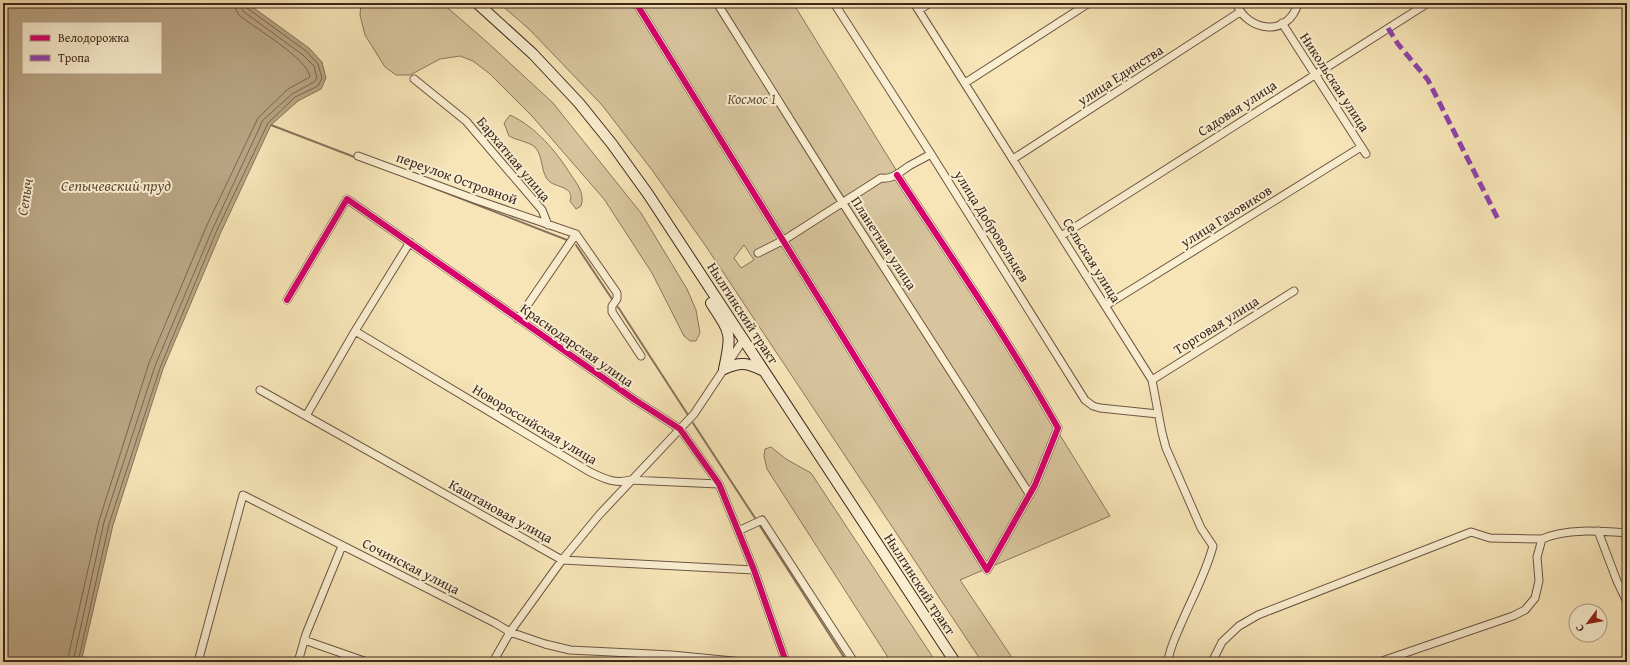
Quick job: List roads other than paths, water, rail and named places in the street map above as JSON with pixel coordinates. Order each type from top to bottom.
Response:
[{"type":"main road","name":"Нылгинский тракт","points":[[477,3],[533,54],[579,103],[612,144],[657,207],[954,662]]},
{"type":"main road","points":[[657,207],[663,226],[727,328],[729,344],[724,369]]},
{"type":"main road","points":[[724,369],[735,364],[743,363],[764,371]]},
{"type":"street","points":[[636,3],[987,570],[1036,485],[1058,428],[966,281],[897,175]]},
{"type":"street","name":"Планетная улица","points":[[718,3],[842,202],[1030,495]]},
{"type":"street","name":"улица Добровольцев","points":[[834,3],[931,154],[1085,400],[1093,406],[1100,408],[1158,414]]},
{"type":"street","name":"Сельская улица","points":[[914,3],[1152,380],[1162,433],[1169,454],[1201,528],[1213,546],[1208,563],[1168,655],[1168,662]]},
{"type":"street","points":[[919,10],[930,3]]},
{"type":"street","points":[[965,83],[1089,3]]},
{"type":"street","points":[[1236,3],[1246,20],[1254,25],[1264,27],[1273,27],[1282,23],[1290,17],[1298,3]]},
{"type":"street","name":"Садовая улица","points":[[1061,236],[1428,3]]},
{"type":"street","name":"улица Единства","points":[[1013,159],[1240,12]]},
{"type":"street","name":"Никольская улица","points":[[1282,23],[1366,154]]},
{"type":"street","name":"Бархатная улица","points":[[414,78],[466,121],[542,210],[548,225],[576,234]]},
{"type":"street","name":"улица Газовиков","points":[[1105,306],[1361,147]]},
{"type":"street","points":[[758,253],[784,240],[880,178],[889,178],[897,175],[931,154]]},
{"type":"street","name":"переулок Островной","points":[[358,156],[548,225]]},
{"type":"street","name":"Краснодарская улица","points":[[287,300],[347,199],[518,319],[680,429],[719,484],[754,570],[786,662]]},
{"type":"street","points":[[518,319],[576,234],[617,293],[617,299],[612,306],[612,312],[642,356]]},
{"type":"street","points":[[306,416],[355,331],[410,242]]},
{"type":"street","name":"Торговая улица","points":[[1152,380],[1294,291]]},
{"type":"street","name":"Новороссийская улица","points":[[355,331],[590,472],[606,479],[619,483],[630,480],[719,484]]},
{"type":"street","points":[[493,662],[510,632],[562,560],[599,514],[694,414],[744,339]]},
{"type":"street","name":"Каштановая улица","points":[[260,390],[562,560],[754,570]]},
{"type":"street","name":"Сочинская улица","points":[[198,662],[243,494],[510,632],[545,644],[570,650],[672,655],[743,662]]},
{"type":"street","points":[[738,531],[762,520],[854,662]]},
{"type":"street","points":[[1212,662],[1222,642],[1239,626],[1258,615],[1471,532],[1490,538],[1542,539],[1552,535],[1598,531],[1627,533]]},
{"type":"street","points":[[1598,531],[1617,581],[1627,602]]},
{"type":"street","points":[[1379,662],[1513,616],[1525,610],[1535,598],[1539,581],[1537,557],[1542,539]]},
{"type":"street","points":[[298,662],[304,640],[342,546]]},
{"type":"street","points":[[304,640],[367,662]]},
{"type":"water","name":"Сепычевский пруд","points":[[3,3],[247,3],[309,48],[322,62],[326,78],[321,89],[298,101],[271,125],[221,232],[163,369],[113,525],[81,662],[3,662]]},
{"type":"waterway","points":[[271,125],[357,158]]},
{"type":"waterway","points":[[421,183],[567,240]]},
{"type":"waterway","points":[[576,245],[612,299]]},
{"type":"waterway","points":[[618,307],[688,415]]},
{"type":"waterway","points":[[693,423],[755,518]]},
{"type":"waterway","points":[[760,526],[847,662]]},
{"type":"park label","name":"Космос 1","points":[[752,99]]},
{"type":"water label","name":"Сепыч","points":[[25,197]]}]
